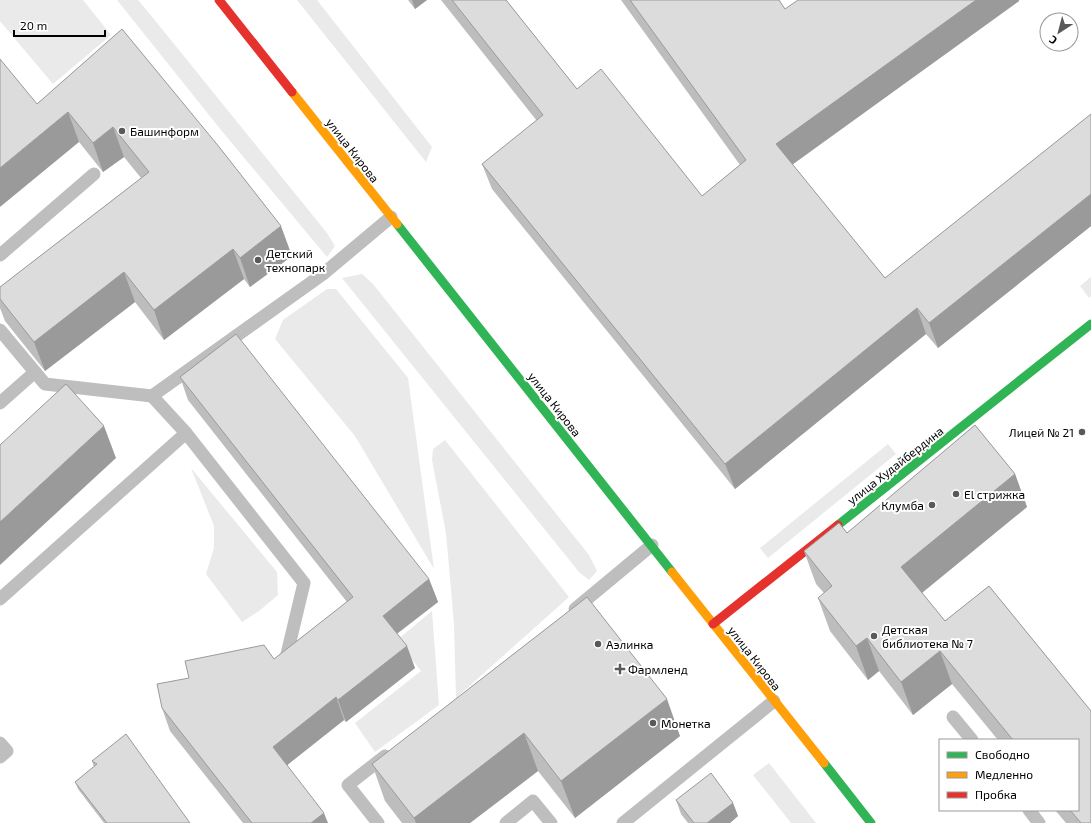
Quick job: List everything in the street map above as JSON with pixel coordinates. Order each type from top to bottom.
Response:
[{"type":"street","name":"улица Кирова","points":[[219,0],[871,823]]},
{"type":"street","name":"улица Худайбердина","points":[[713,624],[1091,324]]},
{"type":"lane","points":[[0,255],[94,174]]},
{"type":"lane","points":[[152,396],[323,274],[391,217]]},
{"type":"lane","points":[[0,330],[45,384],[152,396],[186,433],[304,583],[287,654]]},
{"type":"lane","points":[[0,403],[35,372]]},
{"type":"lane","points":[[0,599],[186,433]]},
{"type":"lane","points":[[567,615],[652,545]]},
{"type":"lane","points":[[623,823],[774,702]]},
{"type":"lane","points":[[953,717],[971,739]]},
{"type":"lane","points":[[0,743],[7,751],[0,756]]},
{"type":"lane","points":[[378,823],[348,785],[394,750]]},
{"type":"lane","points":[[506,823],[533,801],[551,823]]},
{"type":"lane","points":[[1030,811],[1039,823]]},
{"type":"shaded area","points":[[0,0],[83,0],[111,35],[53,84],[0,21]]},
{"type":"shaded area","points":[[117,0],[138,0],[149,13],[327,233],[335,246],[327,257],[221,130]]},
{"type":"shaded area","points":[[297,0],[317,0],[432,147],[426,162]]},
{"type":"shaded area","points":[[362,274],[373,284],[589,555],[597,571],[589,580],[579,572],[342,278]]},
{"type":"shaded area","points":[[1091,277],[1091,296],[1089,298],[1080,286]]},
{"type":"shaded area","points":[[327,289],[336,289],[408,378],[434,569],[355,436],[275,339],[283,320]]},
{"type":"shaded area","points":[[445,440],[569,597],[456,698],[454,624],[446,533],[432,460],[433,449]]},
{"type":"shaded area","points":[[888,444],[896,454],[768,558],[760,548]]},
{"type":"shaded area","points":[[191,468],[277,572],[278,595],[259,611],[242,622],[206,574],[214,548],[214,526]]},
{"type":"shaded area","points":[[432,611],[439,705],[375,752],[355,723],[421,671],[397,640]]},
{"type":"shaded area","points":[[769,763],[816,823],[791,823],[753,775]]},
{"type":"building","points":[[452,0],[506,0],[577,89],[601,69],[702,196],[746,160],[630,0],[779,0],[785,9],[798,0],[976,0],[776,144],[885,278],[1091,114],[1091,194],[929,323],[917,308],[725,464],[482,164],[543,115]]},
{"type":"building","points":[[122,29],[220,148],[281,226],[240,258],[233,249],[154,310],[124,272],[34,342],[0,299],[0,287],[149,172],[113,127],[93,143],[68,112],[0,168],[0,59],[37,104]]},
{"type":"building","points":[[236,334],[429,579],[383,616],[407,646],[338,700],[336,697],[273,747],[324,813],[311,823],[252,823],[162,708],[157,684],[189,678],[185,661],[264,645],[274,659],[353,597],[180,377]]},
{"type":"building","points":[[66,384],[104,426],[0,522],[0,445]]},
{"type":"building","points":[[975,425],[1015,474],[901,567],[945,621],[989,586],[1091,711],[1091,823],[1081,823],[1071,811],[1079,811],[1079,739],[1012,739],[940,651],[901,682],[867,638],[856,646],[818,598],[832,586],[804,551],[839,523],[847,533]]},
{"type":"building","points":[[587,597],[667,699],[561,781],[524,733],[414,818],[372,764]]},
{"type":"building","points":[[126,734],[190,823],[107,823],[75,782],[97,764],[92,761]]},
{"type":"building","points":[[711,773],[733,803],[707,823],[694,823],[676,800]]},
{"type":"traffic: fast","points":[[397,224],[672,572]]},
{"type":"traffic: fast","points":[[838,525],[1091,324]]},
{"type":"traffic: fast","points":[[824,763],[871,823]]},
{"type":"traffic: slow","points":[[292,92],[397,224]]},
{"type":"traffic: slow","points":[[672,572],[824,763]]},
{"type":"traffic: jam","points":[[219,0],[292,92]]},
{"type":"traffic: jam","points":[[713,624],[838,525]]},
{"type":"place","name":"Башинформ","points":[[122,131]]},
{"type":"place","name":"Детский технопарк","points":[[258,260]]},
{"type":"place","name":"Лицей № 21","points":[[1082,432]]},
{"type":"place","name":"El стрижка","points":[[956,494]]},
{"type":"place","name":"Клумба","points":[[932,505]]},
{"type":"place","name":"Детская библиотека № 7","points":[[874,636]]},
{"type":"place","name":"Аэлинка","points":[[598,644]]},
{"type":"place","name":"Фармленд","points":[[620,669]]},
{"type":"place","name":"Монетка","points":[[653,723]]}]
